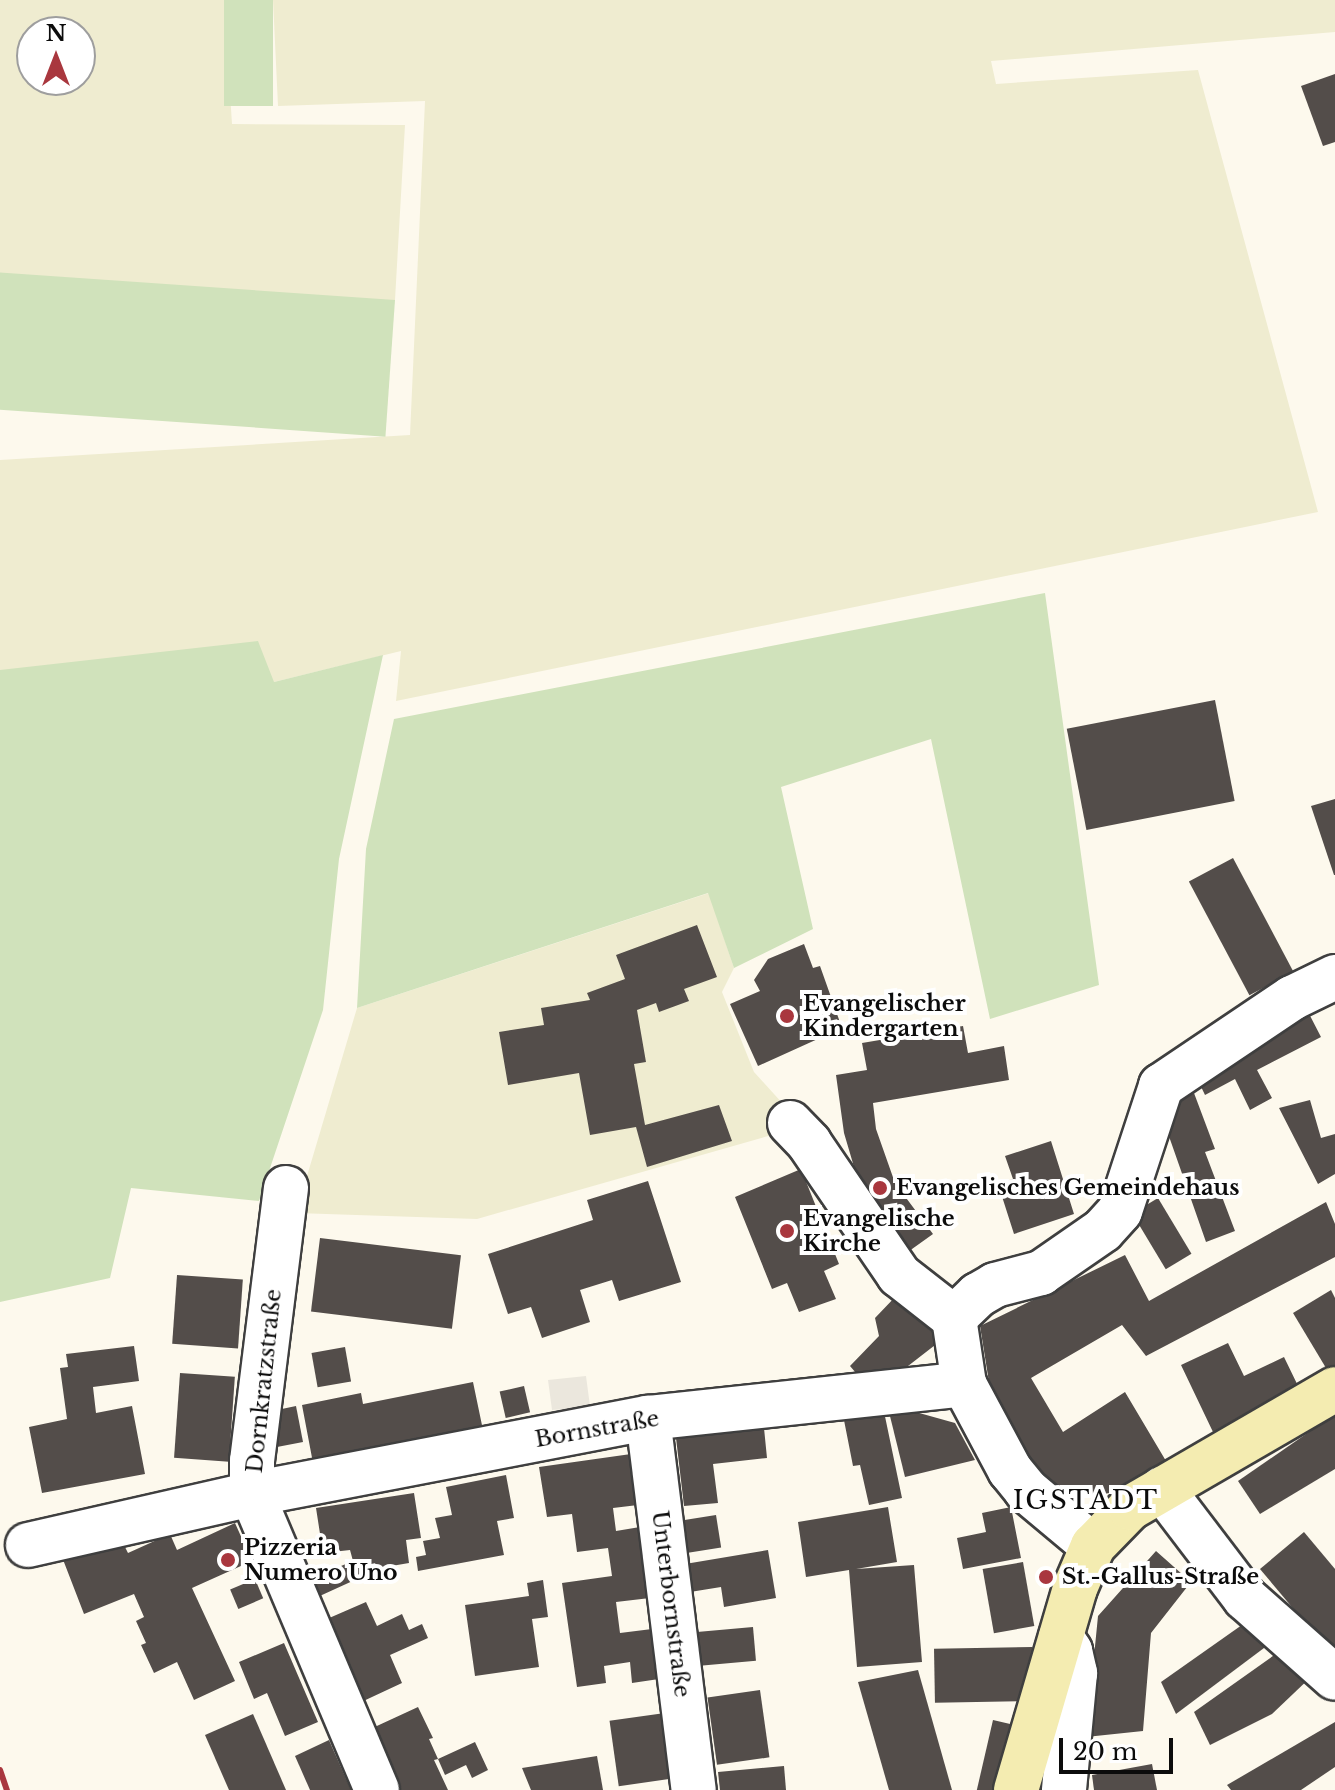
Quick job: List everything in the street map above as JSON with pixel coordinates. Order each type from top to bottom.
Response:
[{"type":"main road","points":[[1016,1790],[1061,1637],[1093,1546],[1112,1523],[1162,1489],[1335,1389]]},
{"type":"street","points":[[954,1318],[978,1295],[995,1285],[1041,1273],[1103,1230],[1120,1211],[1161,1086],[1292,998],[1335,977]]},
{"type":"street","points":[[790,1123],[809,1143],[899,1275],[954,1318],[964,1384],[1010,1470],[1048,1512],[1093,1546]]},
{"type":"street","name":"Dornkratzstraße","points":[[286,1188],[252,1461],[252,1494],[377,1790]]},
{"type":"street","name":"Bornstraße","points":[[28,1545],[252,1494],[648,1418],[964,1384]]},
{"type":"street","name":"Unterbornstraße","points":[[648,1418],[694,1790]]},
{"type":"street","points":[[1162,1489],[1245,1598],[1335,1678]]},
{"type":"street","points":[[1061,1637],[1070,1651],[1075,1673],[1064,1790]]},
{"type":"shaded area","points":[[0,0],[224,0],[232,124],[405,125],[395,300],[0,323]]},
{"type":"shaded area","points":[[273,0],[1335,0],[1335,32],[991,61],[996,84],[1198,70],[1318,512],[396,701],[401,651],[274,682],[0,670],[0,460],[410,435],[425,101],[278,106]]},
{"type":"shaded area","points":[[709,893],[734,968],[722,992],[754,1072],[803,1126],[477,1219],[296,1213],[357,1008]]},
{"type":"shaded area","points":[[586,1376],[590,1406],[575,1408],[575,1417],[565,1418],[563,1409],[552,1410],[548,1380]]},
{"type":"green space","points":[[224,0],[273,0],[273,106],[224,106]]},
{"type":"green space","points":[[0,272],[395,300],[385,437],[0,410]]},
{"type":"green space","points":[[1045,593],[1099,985],[990,1019],[931,739],[781,787],[813,929],[734,968],[708,893],[357,1008],[366,849],[394,719]]},
{"type":"green space","points":[[258,641],[274,682],[383,655],[339,859],[323,1010],[259,1201],[131,1188],[110,1278],[0,1302],[0,670]]},
{"type":"building","points":[[1335,74],[1335,142],[1323,146],[1301,86]]},
{"type":"building","points":[[1215,700],[1235,801],[1086,830],[1067,729]]},
{"type":"building","points":[[1335,799],[1335,875],[1334,875],[1311,806]]},
{"type":"building","points":[[1233,858],[1294,972],[1249,995],[1189,881]]},
{"type":"building","points":[[697,925],[717,977],[684,989],[689,1001],[659,1012],[656,1003],[637,1010],[646,1062],[634,1064],[645,1125],[719,1105],[732,1141],[647,1167],[636,1127],[590,1135],[579,1073],[508,1085],[499,1032],[544,1025],[541,1008],[590,1000],[587,993],[625,979],[616,955]]},
{"type":"building","name":"Evangelischer Kindergarten","points":[[804,944],[813,968],[820,966],[842,1028],[758,1066],[730,1004],[760,991],[754,980],[768,959]]},
{"type":"building","points":[[1305,1006],[1321,1037],[1257,1070],[1272,1098],[1250,1110],[1235,1079],[1205,1095],[1194,1072]]},
{"type":"building","points":[[963,1026],[968,1053],[1004,1046],[1009,1080],[873,1103],[876,1129],[895,1183],[933,1234],[905,1254],[862,1194],[844,1133],[836,1075],[867,1070],[862,1043]]},
{"type":"building","points":[[1194,1093],[1215,1149],[1205,1152],[1235,1231],[1206,1242],[1158,1105]]},
{"type":"building","points":[[1310,1100],[1321,1138],[1335,1134],[1335,1174],[1318,1184],[1279,1108]]},
{"type":"building","points":[[1051,1141],[1074,1214],[1014,1234],[998,1184],[1013,1179],[1005,1156]]},
{"type":"building","name":"Evangelische Kirche","points":[[801,1169],[839,1264],[824,1271],[836,1299],[799,1312],[787,1283],[772,1289],[735,1197]]},
{"type":"building","points":[[648,1181],[681,1282],[619,1301],[612,1280],[580,1290],[590,1322],[542,1338],[531,1307],[508,1314],[488,1254],[593,1220],[587,1200]]},
{"type":"building","points":[[1158,1198],[1191,1254],[1166,1269],[1132,1213]]},
{"type":"building","points":[[1326,1202],[1335,1224],[1335,1257],[1146,1356],[1122,1325],[1031,1378],[1063,1432],[1125,1392],[1166,1461],[1114,1492],[1095,1496],[1064,1497],[1032,1481],[992,1401],[980,1326],[1125,1255],[1149,1301]]},
{"type":"building","points":[[320,1238],[461,1255],[452,1329],[311,1311]]},
{"type":"building","points":[[177,1275],[243,1280],[238,1348],[172,1344]]},
{"type":"building","points":[[1331,1290],[1335,1298],[1335,1369],[1329,1373],[1293,1313]]},
{"type":"building","points":[[897,1295],[948,1335],[899,1373],[862,1380],[850,1366],[879,1336],[875,1318]]},
{"type":"building","points":[[1228,1343],[1244,1376],[1284,1357],[1300,1390],[1213,1432],[1181,1365]]},
{"type":"building","points":[[134,1346],[139,1381],[93,1387],[96,1413],[132,1406],[145,1474],[42,1493],[29,1427],[67,1419],[60,1368],[68,1367],[66,1354]]},
{"type":"building","points":[[345,1347],[351,1381],[318,1387],[312,1353]]},
{"type":"building","points":[[180,1373],[235,1377],[229,1462],[174,1458]]},
{"type":"building","points":[[473,1382],[483,1430],[313,1463],[302,1405],[361,1393],[363,1404]]},
{"type":"building","points":[[524,1386],[530,1412],[506,1418],[500,1392]]},
{"type":"building","points":[[882,1402],[902,1498],[869,1505],[860,1465],[853,1466],[842,1410]]},
{"type":"building","points":[[887,1404],[955,1423],[975,1460],[905,1477]]},
{"type":"building","points":[[296,1406],[303,1442],[277,1447],[277,1410]]},
{"type":"building","points":[[1335,1414],[1335,1469],[1260,1514],[1238,1481]]},
{"type":"building","points":[[764,1428],[767,1458],[713,1464],[718,1503],[684,1506],[676,1438]]},
{"type":"building","points":[[631,1454],[638,1505],[613,1508],[616,1531],[640,1527],[650,1598],[616,1602],[620,1633],[652,1629],[659,1679],[632,1683],[630,1662],[604,1666],[606,1683],[577,1687],[562,1583],[612,1576],[608,1548],[577,1552],[572,1514],[547,1517],[539,1467]]},
{"type":"building","points":[[506,1475],[514,1518],[497,1521],[504,1555],[418,1571],[416,1557],[426,1555],[423,1541],[440,1538],[435,1518],[452,1515],[446,1487]]},
{"type":"building","points":[[414,1493],[421,1538],[406,1540],[409,1563],[374,1569],[375,1577],[357,1579],[311,1600],[299,1576],[314,1568],[317,1576],[353,1561],[350,1550],[323,1553],[316,1508]]},
{"type":"building","points":[[888,1507],[897,1562],[856,1569],[914,1565],[922,1662],[857,1667],[849,1570],[806,1577],[798,1522]]},
{"type":"building","points":[[1011,1507],[1021,1558],[963,1569],[957,1538],[986,1532],[982,1513]]},
{"type":"building","points":[[716,1515],[721,1548],[687,1553],[681,1520]]},
{"type":"building","points":[[235,1523],[252,1561],[192,1588],[235,1681],[194,1700],[177,1662],[154,1673],[141,1645],[146,1643],[136,1621],[144,1617],[134,1594],[84,1614],[62,1557],[123,1543],[128,1553],[170,1534],[177,1550]]},
{"type":"building","points":[[1304,1532],[1335,1569],[1335,1646],[1329,1651],[1260,1569]]},
{"type":"building","points":[[768,1550],[776,1598],[724,1607],[721,1587],[690,1592],[685,1564]]},
{"type":"building","points":[[1156,1551],[1191,1582],[1151,1633],[1143,1731],[1086,1737],[1098,1616]]},
{"type":"building","points":[[1023,1562],[1034,1626],[994,1633],[983,1569]]},
{"type":"building","points":[[255,1579],[263,1598],[238,1609],[230,1590]]},
{"type":"building","points":[[543,1580],[548,1617],[532,1619],[539,1667],[475,1676],[465,1605],[529,1596],[527,1583]]},
{"type":"building","points":[[366,1602],[377,1626],[402,1614],[409,1630],[422,1624],[428,1638],[390,1655],[402,1683],[357,1704],[320,1622]]},
{"type":"building","points":[[1249,1620],[1276,1639],[1176,1714],[1161,1682]]},
{"type":"building","points":[[753,1627],[756,1661],[697,1666],[694,1632]]},
{"type":"building","points":[[284,1643],[318,1722],[285,1736],[267,1693],[254,1699],[239,1662]]},
{"type":"building","points":[[1032,1647],[1033,1701],[935,1703],[934,1649]]},
{"type":"building","points":[[1280,1651],[1314,1674],[1272,1714],[1210,1745],[1194,1712]]},
{"type":"building","points":[[918,1670],[952,1790],[889,1790],[858,1682]]},
{"type":"building","points":[[760,1690],[769,1757],[717,1765],[708,1697]]},
{"type":"building","points":[[418,1707],[433,1738],[429,1739],[438,1759],[434,1760],[448,1790],[393,1790],[366,1731]]},
{"type":"building","points":[[665,1713],[674,1778],[619,1786],[610,1721]]},
{"type":"building","points":[[253,1714],[286,1790],[229,1790],[205,1735]]},
{"type":"building","points":[[993,1720],[1014,1725],[999,1790],[977,1790]]},
{"type":"building","points":[[1335,1722],[1335,1767],[1301,1790],[1231,1790],[1227,1785]]},
{"type":"building","points":[[329,1740],[351,1790],[310,1790],[295,1756]]},
{"type":"building","points":[[475,1742],[488,1770],[472,1778],[466,1765],[445,1775],[438,1759]]},
{"type":"building","points":[[597,1756],[603,1790],[531,1790],[522,1768]]},
{"type":"building","points":[[1152,1764],[1157,1790],[1094,1790],[1092,1775]]},
{"type":"building","points":[[784,1766],[786,1790],[720,1790],[718,1772]]},
{"type":"railway","points":[[0,1770],[7,1790]]},
{"type":"place","name":"Evangelischer Kindergarten","points":[[787,1016]]},
{"type":"place","name":"Evangelisches Gemeindehaus","points":[[880,1188]]},
{"type":"place","name":"Evangelische Kirche","points":[[787,1231]]},
{"type":"place","name":"Pizzeria Numero Uno","points":[[228,1560]]},
{"type":"place","name":"St.-Gallus-Straße","points":[[1046,1577]]},
{"type":"district","name":"IGSTADT","points":[[1086,1501]]}]
